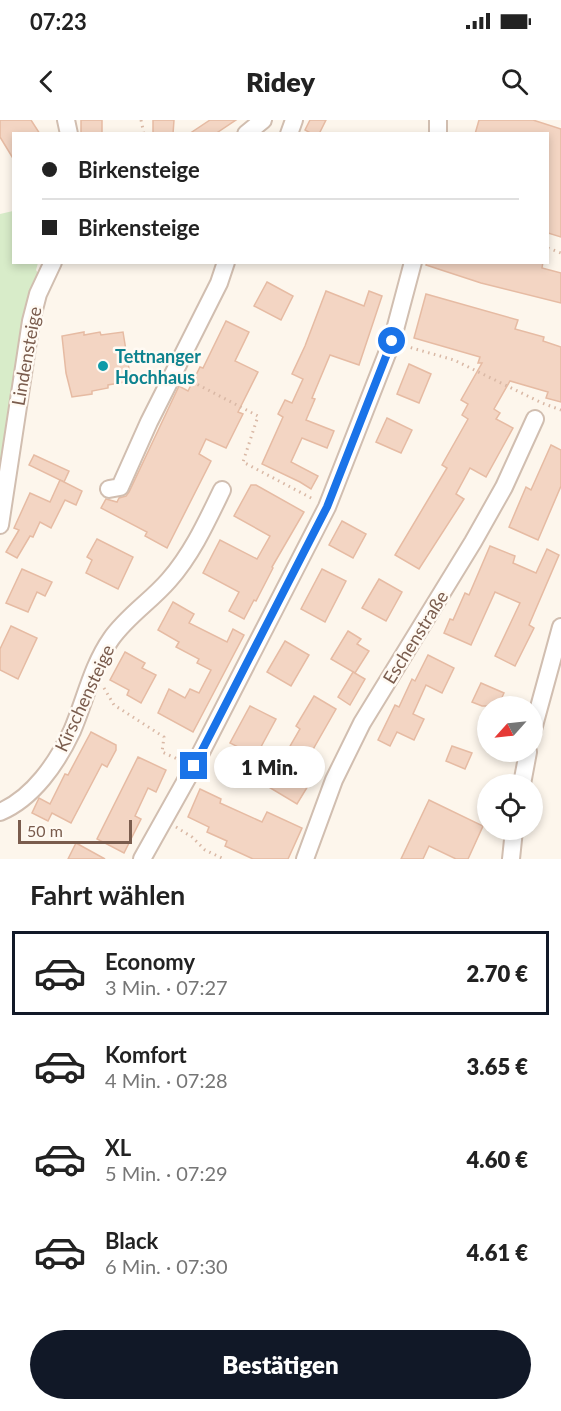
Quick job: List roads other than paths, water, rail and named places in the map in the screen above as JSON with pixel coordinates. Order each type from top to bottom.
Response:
[{"type":"street","points":[[248,132],[263,120]]},
{"type":"street","name":"Lindensteige","points":[[0,525],[31,321],[38,294],[52,264]]},
{"type":"street","points":[[109,489],[120,488],[149,422],[219,283],[225,264]]},
{"type":"street","points":[[142,859],[194,766],[327,507],[392,341],[412,264]]},
{"type":"street","name":"Eschenstraße","points":[[305,859],[334,780],[362,723],[473,542],[504,487],[535,419]]},
{"type":"street","name":"Kirschensteige","points":[[0,812],[22,799],[48,771],[71,733],[110,641],[120,627],[163,587],[180,567],[206,523],[222,489]]},
{"type":"street","points":[[542,696],[561,627]]},
{"type":"street","points":[[511,859],[513,840]]},
{"type":"place","name":"Tettnanger Hochhaus","points":[[103,366]]}]
